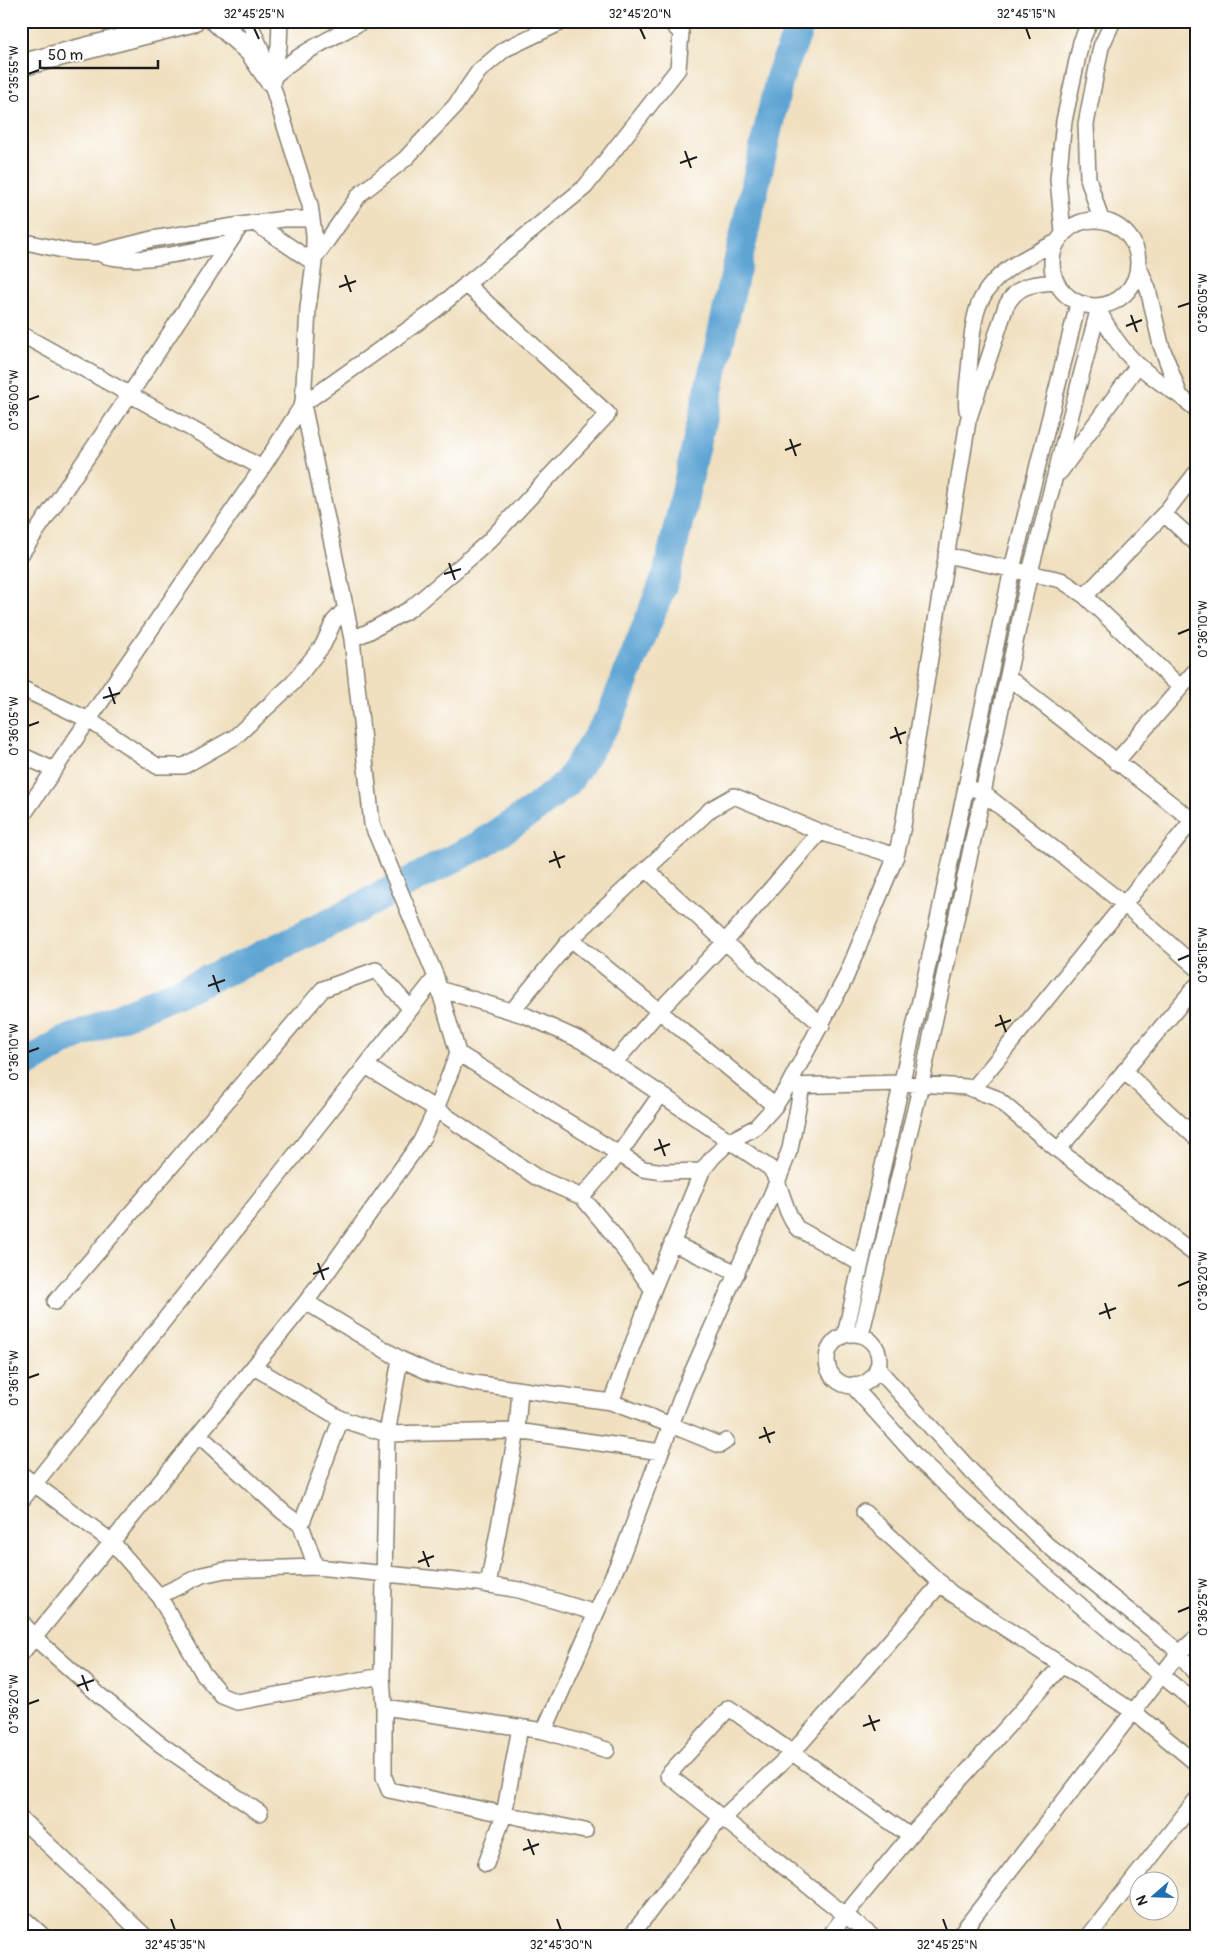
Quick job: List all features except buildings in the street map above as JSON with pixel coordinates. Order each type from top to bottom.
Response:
[{"type":"main road","points":[[21,50],[130,21]]},
{"type":"main road","points":[[21,65],[193,21]]},
{"type":"main road","points":[[216,21],[251,52],[270,80]]},
{"type":"street","points":[[21,1654],[306,1302],[421,1141],[458,1053],[436,977],[372,824],[352,639],[303,404],[308,308],[314,261],[312,219],[306,192],[258,41],[249,21]]},
{"type":"street","points":[[270,80],[278,58],[280,21]]},
{"type":"street","points":[[270,80],[305,52],[363,21]]},
{"type":"street","points":[[314,261],[360,194],[405,159],[455,106],[479,71],[504,49],[564,21]]},
{"type":"street","points":[[21,818],[262,468],[303,404],[434,311],[584,187],[678,70],[681,33],[669,21]]},
{"type":"street","points":[[1090,21],[1082,42],[1064,121],[1058,179],[1060,237],[1051,262],[1056,282],[1069,298],[1078,304],[1099,309],[1126,294],[1136,275],[1138,265]]},
{"type":"street","points":[[1102,220],[1088,178],[1086,124],[1101,47],[1113,21]]},
{"type":"street","points":[[97,253],[152,239],[284,219],[312,219]]},
{"type":"street","points":[[968,421],[966,403],[971,345],[979,304],[988,287],[1009,267],[1060,237],[1081,222],[1102,220],[1112,223],[1128,236],[1134,245],[1138,265],[1148,289],[1161,345],[1180,396]]},
{"type":"street","points":[[248,224],[314,261]]},
{"type":"street","points":[[21,554],[130,394],[228,244],[248,224]]},
{"type":"street","points":[[21,241],[72,252],[97,253],[119,258],[136,259],[228,244]]},
{"type":"street","points":[[544,1731],[621,1557],[685,1388],[778,1180],[790,1149],[795,1086],[845,979],[896,856],[968,421],[1006,306],[1012,294],[1024,287],[1037,283],[1056,282]]},
{"type":"street","points":[[352,639],[410,609],[463,564],[489,541],[608,414],[466,284]]},
{"type":"street","points":[[845,1335],[1012,569],[1078,304]]},
{"type":"street","points":[[1099,309],[1111,334],[1127,356],[1196,409]]},
{"type":"street","points":[[861,1335],[921,1084],[1030,572],[1099,309]]},
{"type":"street","points":[[21,334],[262,468]]},
{"type":"street","points":[[1054,479],[1138,365]]},
{"type":"street","points":[[1084,596],[1164,514],[1196,472]]},
{"type":"street","points":[[1164,514],[1196,543]]},
{"type":"street","points":[[946,555],[1060,580],[1084,596],[1180,687]]},
{"type":"street","points":[[21,688],[89,720],[156,766],[184,766],[235,737],[293,683],[323,645],[334,621],[346,608]]},
{"type":"street","points":[[1116,762],[1196,670]]},
{"type":"street","points":[[973,1089],[1195,820],[1116,762],[1008,677]]},
{"type":"street","points":[[21,755],[54,770]]},
{"type":"street","points":[[966,785],[983,794],[1124,904],[1196,967]]},
{"type":"street","points":[[512,1011],[572,939],[711,809],[734,796],[820,832],[896,856]]},
{"type":"street","points":[[614,1063],[660,1010],[725,942],[820,832]]},
{"type":"street","points":[[646,869],[725,942],[822,1025]]},
{"type":"street","points":[[572,939],[775,1106]]},
{"type":"street","points":[[55,1302],[323,989],[376,970],[411,1009]]},
{"type":"street","points":[[21,1501],[436,977]]},
{"type":"street","points":[[436,977],[582,1041],[661,1094],[770,1168],[778,1180],[790,1219],[797,1228],[861,1264]]},
{"type":"street","points":[[1058,1150],[1196,986]]},
{"type":"street","points":[[458,1053],[643,1169],[664,1172],[702,1170]]},
{"type":"street","points":[[366,1066],[436,1109],[536,1177],[582,1197],[612,1233],[653,1290]]},
{"type":"street","points":[[1124,1072],[1196,1138]]},
{"type":"street","points":[[611,1402],[653,1290],[702,1170],[730,1141],[756,1126],[795,1086],[921,1084],[967,1087],[996,1098],[1058,1150],[1196,1255]]},
{"type":"street","points":[[582,1197],[620,1154],[661,1094]]},
{"type":"street","points":[[672,1243],[737,1273]]},
{"type":"street","points":[[306,1302],[400,1359],[430,1373],[473,1383],[611,1402],[720,1445],[726,1441]]},
{"type":"street","points":[[852,1386],[867,1381],[877,1368],[877,1352],[868,1339],[861,1335],[845,1335],[832,1344],[827,1359],[832,1374],[837,1380],[852,1386],[919,1460],[1021,1554],[1196,1703]]},
{"type":"street","points":[[400,1359],[388,1434],[384,1573],[382,1676],[384,1777],[389,1790],[585,1831]]},
{"type":"street","points":[[254,1367],[342,1419],[388,1434],[517,1430],[661,1452]]},
{"type":"street","points":[[877,1368],[972,1472],[1046,1544],[1172,1646],[1196,1674]]},
{"type":"street","points":[[488,1585],[517,1430],[520,1390]]},
{"type":"street","points":[[301,1525],[342,1419]]},
{"type":"street","points":[[199,1435],[283,1512],[301,1525],[316,1567]]},
{"type":"street","points":[[21,1474],[112,1542],[159,1596],[203,1673],[222,1696],[238,1702],[382,1676]]},
{"type":"street","points":[[864,1512],[951,1593],[1134,1712],[1196,1763]]},
{"type":"street","points":[[159,1596],[202,1575],[225,1570],[316,1567],[384,1573],[519,1590],[596,1613]]},
{"type":"street","points":[[630,1937],[723,1818],[792,1753],[941,1583]]},
{"type":"street","points":[[21,1621],[35,1638],[98,1694],[160,1744],[260,1813]]},
{"type":"street","points":[[958,1937],[1019,1856],[1163,1676],[1178,1654],[1196,1638]]},
{"type":"street","points":[[829,1937],[845,1914],[910,1836],[1062,1665]]},
{"type":"street","points":[[384,1707],[544,1731],[607,1750]]},
{"type":"street","points":[[873,1937],[668,1776],[729,1708],[910,1836]]},
{"type":"street","points":[[486,1864],[504,1815],[520,1727]]},
{"type":"street","points":[[1088,1937],[1196,1800]]},
{"type":"street","points":[[21,1819],[146,1937]]},
{"type":"street","points":[[21,1916],[44,1937]]},
{"type":"waterway","points":[[21,1067],[62,1042],[245,963],[333,921],[478,846],[532,811],[567,783],[610,717],[667,574],[780,76],[802,21]]}]
